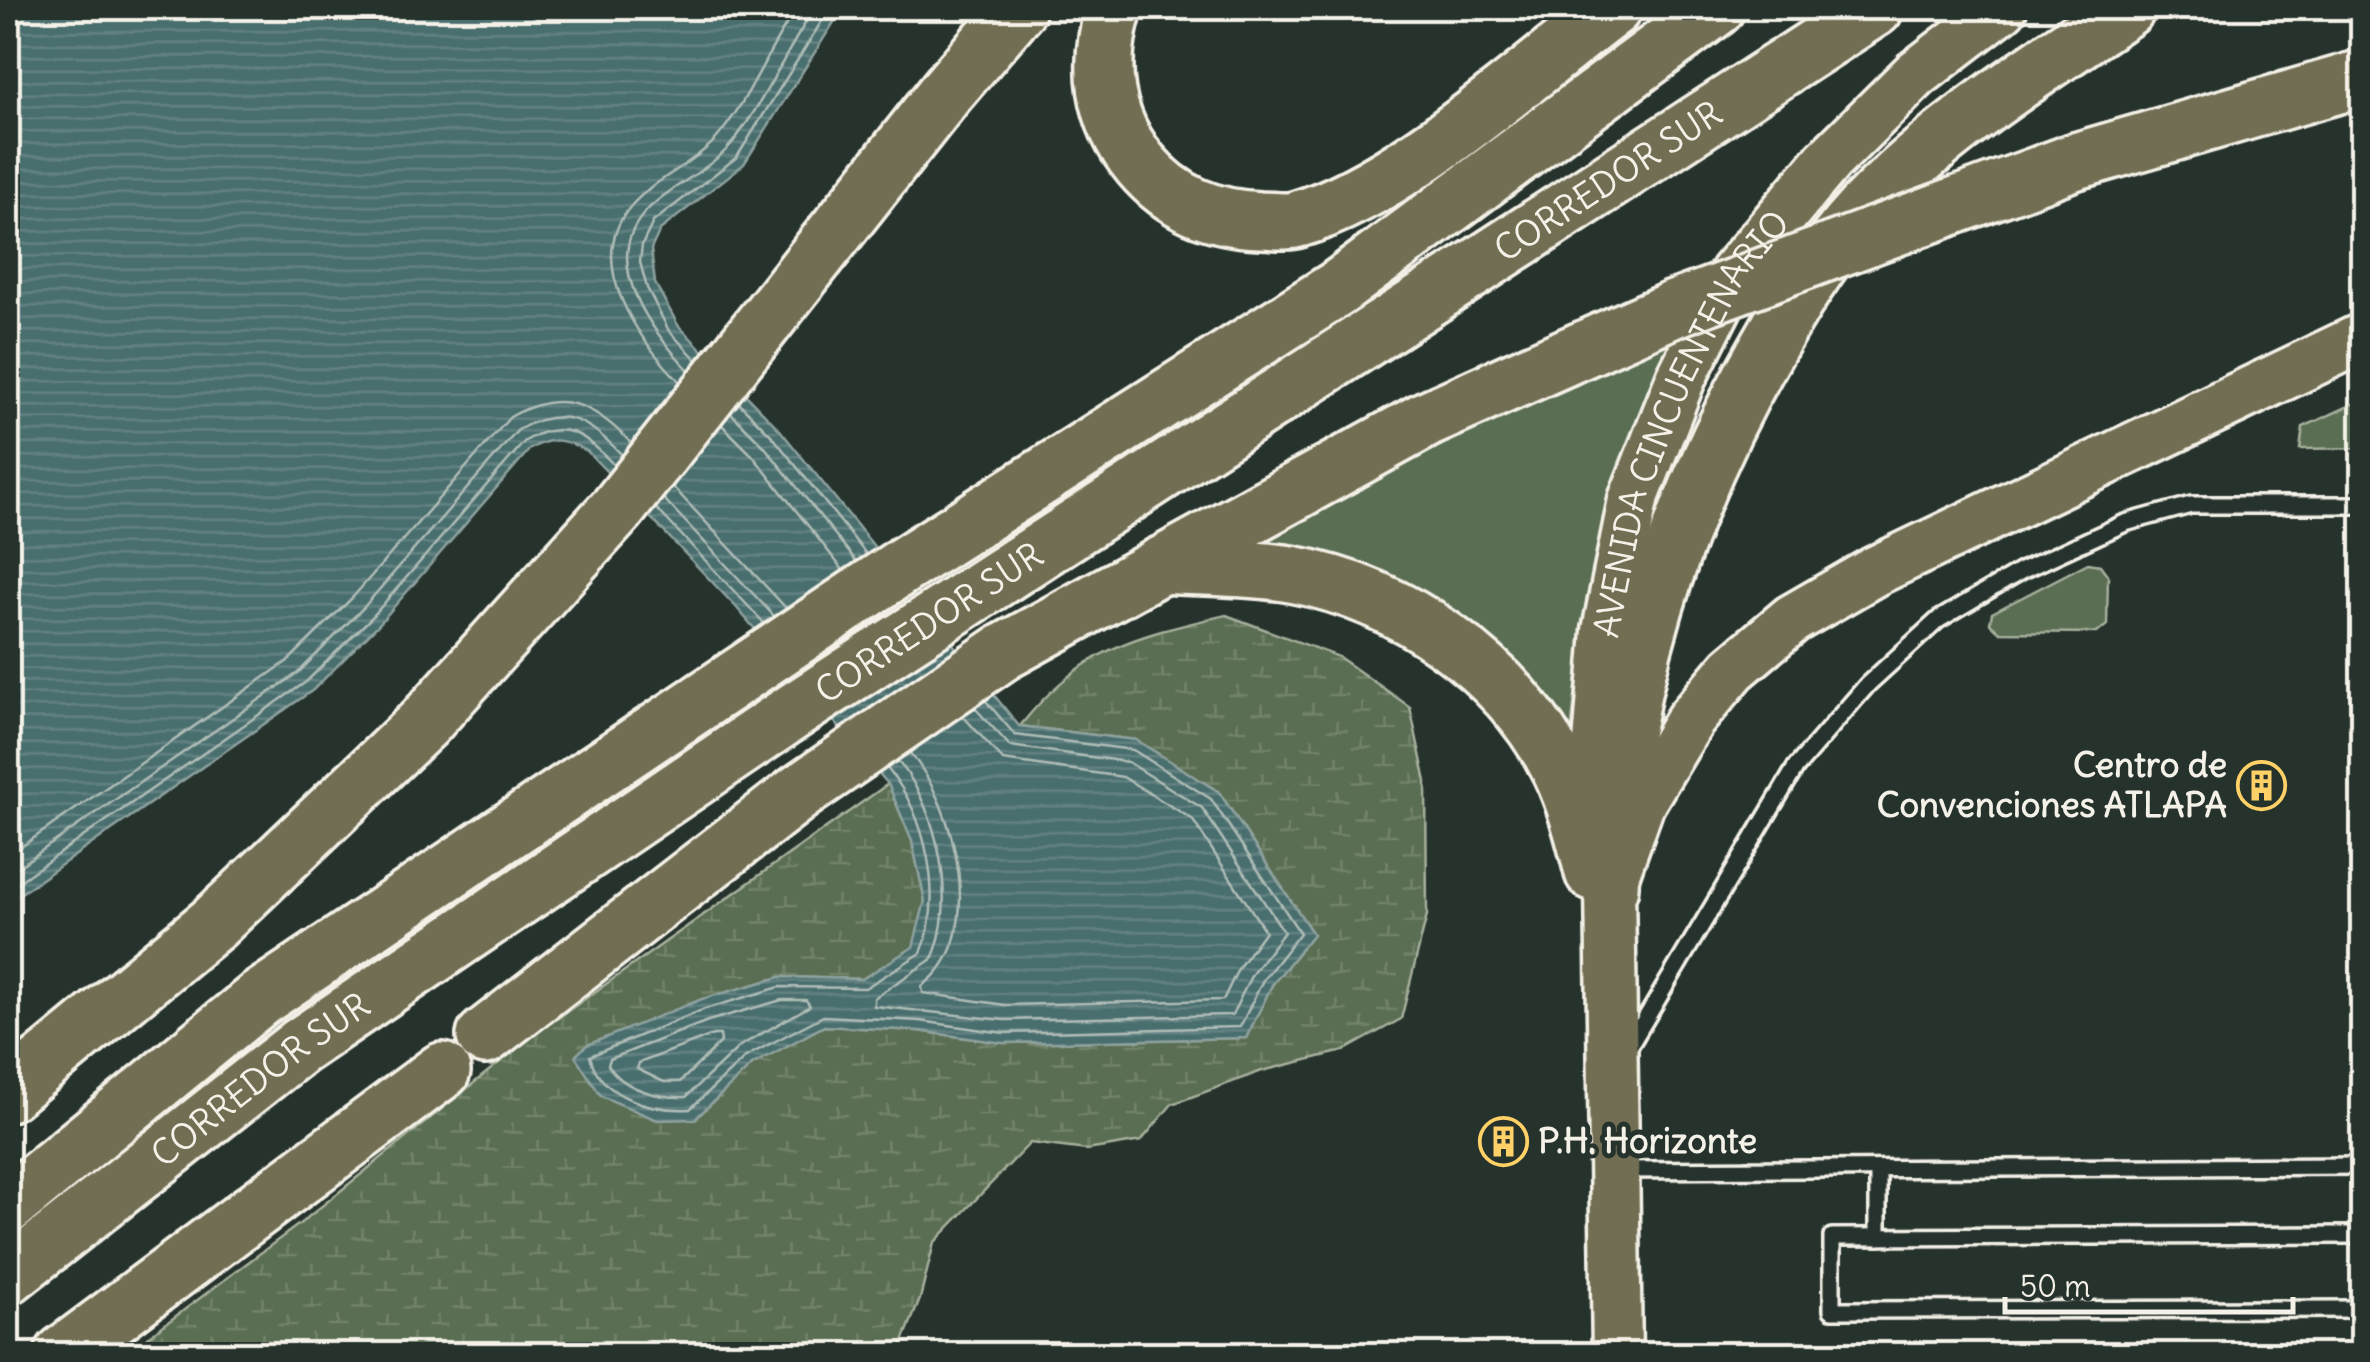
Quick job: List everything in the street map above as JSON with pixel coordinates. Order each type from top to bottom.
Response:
[{"type":"highway","points":[[8,1093],[214,922],[424,723],[618,508],[947,91],[1018,8]]},
{"type":"highway","points":[[1114,8],[1104,42],[1103,77],[1112,116],[1128,150],[1152,179],[1184,202],[1220,218],[1294,221],[1366,193],[1613,8]]},
{"type":"highway","name":"CORREDOR SUR","points":[[8,1205],[259,999],[904,565],[1337,288],[1716,8]]},
{"type":"highway","name":"CORREDOR SUR","points":[[8,1276],[300,1046],[797,709],[1875,8]]},
{"type":"highway","points":[[1605,898],[1620,755],[1647,634],[1670,558],[1737,401],[1799,292],[1878,195],[2000,95],[2127,8]]},
{"type":"highway","points":[[485,1036],[800,792],[1002,653],[1426,420],[1674,309],[2076,161],[2362,78]]},
{"type":"highway","points":[[1161,566],[1292,574],[1401,610],[1476,662],[1516,705],[1552,754],[1578,813],[1605,898]]},
{"type":"highway","points":[[63,1354],[442,1071]]},
{"type":"main road","name":"AVENIDA CINCUENTENARIO","points":[[1617,1354],[1612,1075],[1595,760],[1606,631],[1633,500],[1680,378],[1734,273],[1828,161],[1916,74],[2002,8]]},
{"type":"main road","name":"AVENIDA CINCUENTENARIO","points":[[1605,898],[1640,803],[1690,720],[1733,669],[1792,619],[1875,571],[2362,338]]},
{"type":"lane","points":[[1612,1075],[1796,767],[1868,684],[1938,620],[2021,571],[2126,523],[2191,505],[2362,505]]},
{"type":"lane","points":[[1612,1170],[2362,1166]]},
{"type":"lane","points":[[1878,1169],[1878,1236]]},
{"type":"lane","points":[[2362,1235],[1832,1237],[1832,1310],[2362,1309]]},
{"type":"green space","points":[[1687,326],[1613,499],[1583,622],[1570,742],[1540,701],[1228,546],[1400,449]]},
{"type":"green space","points":[[2362,400],[2362,448],[2300,449],[2303,427]]},
{"type":"green space","points":[[2088,563],[2100,565],[2108,576],[2107,625],[2097,633],[2000,632],[1990,623],[1992,613]]},
{"type":"green space","points":[[1226,615],[1339,657],[1410,707],[1426,782],[1427,915],[1401,1019],[1343,1051],[1262,1071],[1172,1104],[1141,1141],[1087,1150],[1030,1143],[934,1243],[920,1299],[898,1354],[125,1354],[302,1222],[527,1040],[888,784],[912,841],[925,901],[914,947],[862,979],[780,977],[702,1000],[587,1045],[576,1057],[695,1119],[753,1064],[824,1026],[919,1031],[1003,1043],[1246,1038],[1272,985],[1313,934],[1219,792],[1136,740],[1020,726],[1065,679],[1088,662],[1136,639]]},
{"type":"water","points":[[8,8],[843,8],[744,164],[660,230],[651,249],[655,283],[678,325],[780,430],[1019,726],[1136,740],[1219,792],[1313,934],[1272,985],[1246,1038],[1003,1043],[919,1031],[824,1026],[753,1064],[695,1119],[657,1120],[601,1096],[575,1056],[587,1045],[702,999],[780,977],[862,979],[913,947],[925,901],[912,841],[888,784],[736,607],[587,451],[558,441],[530,449],[380,623],[313,690],[8,902]]},
{"type":"place","name":"Centro de Convenciones ATLAPA","points":[[2262,785]]},
{"type":"place","name":"P.H. Horizonte","points":[[1503,1141]]}]
